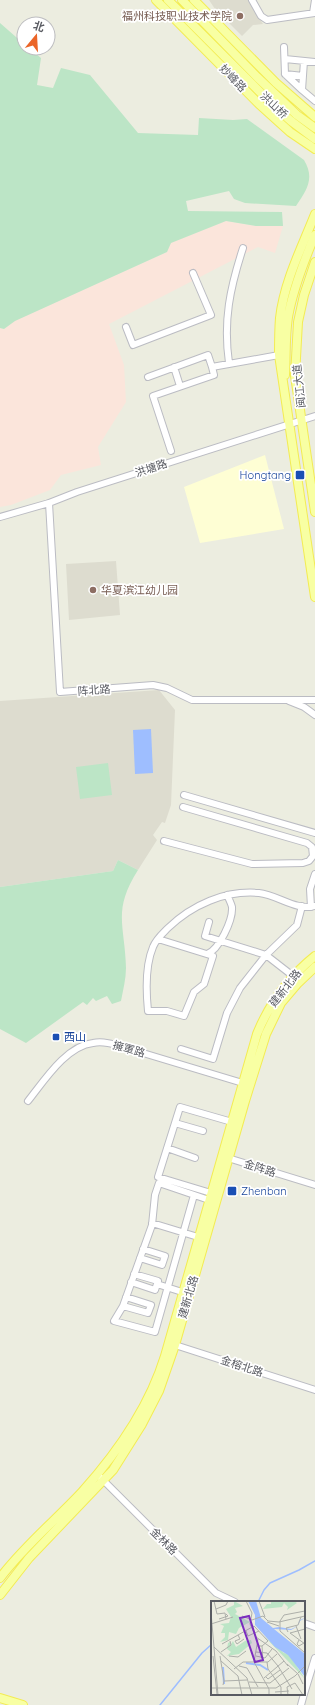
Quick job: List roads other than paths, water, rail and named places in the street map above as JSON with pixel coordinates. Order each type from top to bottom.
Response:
[{"type":"main road","name":"妙峰路","points":[[156,0],[259,104],[284,127],[315,149]]},
{"type":"main road","name":"洪山桥","points":[[168,0],[272,104],[291,121],[315,138]]},
{"type":"main road","points":[[182,0],[257,78],[297,115],[315,128]]},
{"type":"main road","points":[[194,0],[276,83],[315,117]]},
{"type":"main road","points":[[284,394],[279,355],[280,317],[284,296],[296,260],[315,214]]},
{"type":"main road","points":[[284,394],[289,311],[293,294],[315,235]]},
{"type":"main road","points":[[296,376],[290,353],[291,320],[297,295],[315,244]]},
{"type":"main road","name":"闽江大道","points":[[315,262],[304,295],[298,322],[296,376],[315,512]]},
{"type":"main road","name":"闽江大道","points":[[284,394],[315,597]]},
{"type":"main road","name":"建新北路","points":[[0,1595],[29,1558],[113,1470],[138,1431],[159,1391],[228,1158],[261,1024],[275,998],[292,976],[315,956]]},
{"type":"main road","name":"建新北路","points":[[0,1578],[20,1552],[81,1493],[98,1474],[127,1435],[143,1410],[172,1344],[182,1292],[232,1122],[246,1085],[275,1014],[293,988],[315,967]]},
{"type":"main road","points":[[0,1698],[23,1705]]},
{"type":"street","points":[[252,0],[262,18],[267,20],[314,13],[315,0]]},
{"type":"street","points":[[284,46],[285,74],[315,101]]},
{"type":"street","points":[[285,59],[315,62]]},
{"type":"street","points":[[302,90],[304,61]]},
{"type":"street","points":[[285,74],[303,76]]},
{"type":"street","points":[[229,363],[226,346],[227,312],[234,277],[243,248]]},
{"type":"street","points":[[126,327],[133,345],[211,315],[193,273]]},
{"type":"street","points":[[148,377],[208,355],[212,367],[214,375],[154,396],[171,451]]},
{"type":"street","points":[[212,367],[279,355]]},
{"type":"street","points":[[174,367],[180,386]]},
{"type":"street","name":"洪塘路","points":[[0,517],[49,503],[77,492],[315,416]]},
{"type":"street","name":"阵北路","points":[[49,503],[60,692],[153,685],[167,688],[192,700],[315,700]]},
{"type":"street","points":[[284,700],[298,704],[315,715]]},
{"type":"street","points":[[184,795],[315,833]]},
{"type":"street","points":[[164,841],[256,865],[302,863],[312,859],[314,856],[312,847],[307,843],[183,807]]},
{"type":"street","points":[[158,938],[213,956],[204,984],[194,992],[184,1016],[167,1011],[148,1011],[146,989],[149,961],[152,949],[158,938],[189,911],[209,901],[227,895],[260,893],[302,906],[313,906],[310,889],[315,874]]},
{"type":"street","points":[[207,954],[214,951],[221,941],[232,912],[231,904],[227,895]]},
{"type":"street","points":[[181,1049],[213,1059],[231,1005],[250,974],[266,955],[297,925],[302,906]]},
{"type":"street","points":[[209,922],[205,936],[266,955],[292,976]]},
{"type":"street","name":"擁軍路","points":[[28,1101],[68,1054],[84,1045],[104,1042],[246,1085]]},
{"type":"street","points":[[210,1196],[158,1177],[180,1107],[232,1122]]},
{"type":"street","points":[[175,1122],[203,1131]]},
{"type":"street","points":[[167,1148],[195,1158]]},
{"type":"street","name":"金阵路","points":[[228,1158],[315,1186]]},
{"type":"street","points":[[194,1195],[155,1332],[114,1321],[123,1306],[152,1223],[155,1195],[159,1183],[194,1195],[210,1196]]},
{"type":"street","points":[[152,1223],[198,1237]]},
{"type":"street","points":[[140,1258],[162,1265],[165,1256],[143,1249]]},
{"type":"street","points":[[131,1282],[156,1290],[158,1281],[134,1274]]},
{"type":"street","points":[[157,1284],[182,1292]]},
{"type":"street","points":[[123,1306],[148,1313],[151,1305],[126,1297]]},
{"type":"street","name":"金榕北路","points":[[172,1344],[315,1390]]},
{"type":"street","name":"金林路","points":[[98,1474],[213,1590],[220,1596],[232,1601]]},
{"type":"street","points":[[305,1623],[315,1627]]},
{"type":"street","points":[[305,1691],[315,1658]]},
{"type":"street","points":[[300,1705],[304,1695]]},
{"type":"water","points":[[151,729],[153,773],[135,774],[133,730]]},
{"type":"waterway","points":[[258,1601],[264,1590],[270,1583],[315,1561]]},
{"type":"waterway","points":[[160,1705],[202,1653],[211,1645]]},
{"type":"place","name":"福州科技职业技术学院","points":[[240,16]]},
{"type":"place","name":"Hongtang","points":[[300,475]]},
{"type":"place","name":"华夏滨江幼儿园","points":[[93,590]]},
{"type":"place","name":"西山","points":[[56,1037]]},
{"type":"place","name":"Zhenban","points":[[232,1191]]}]
